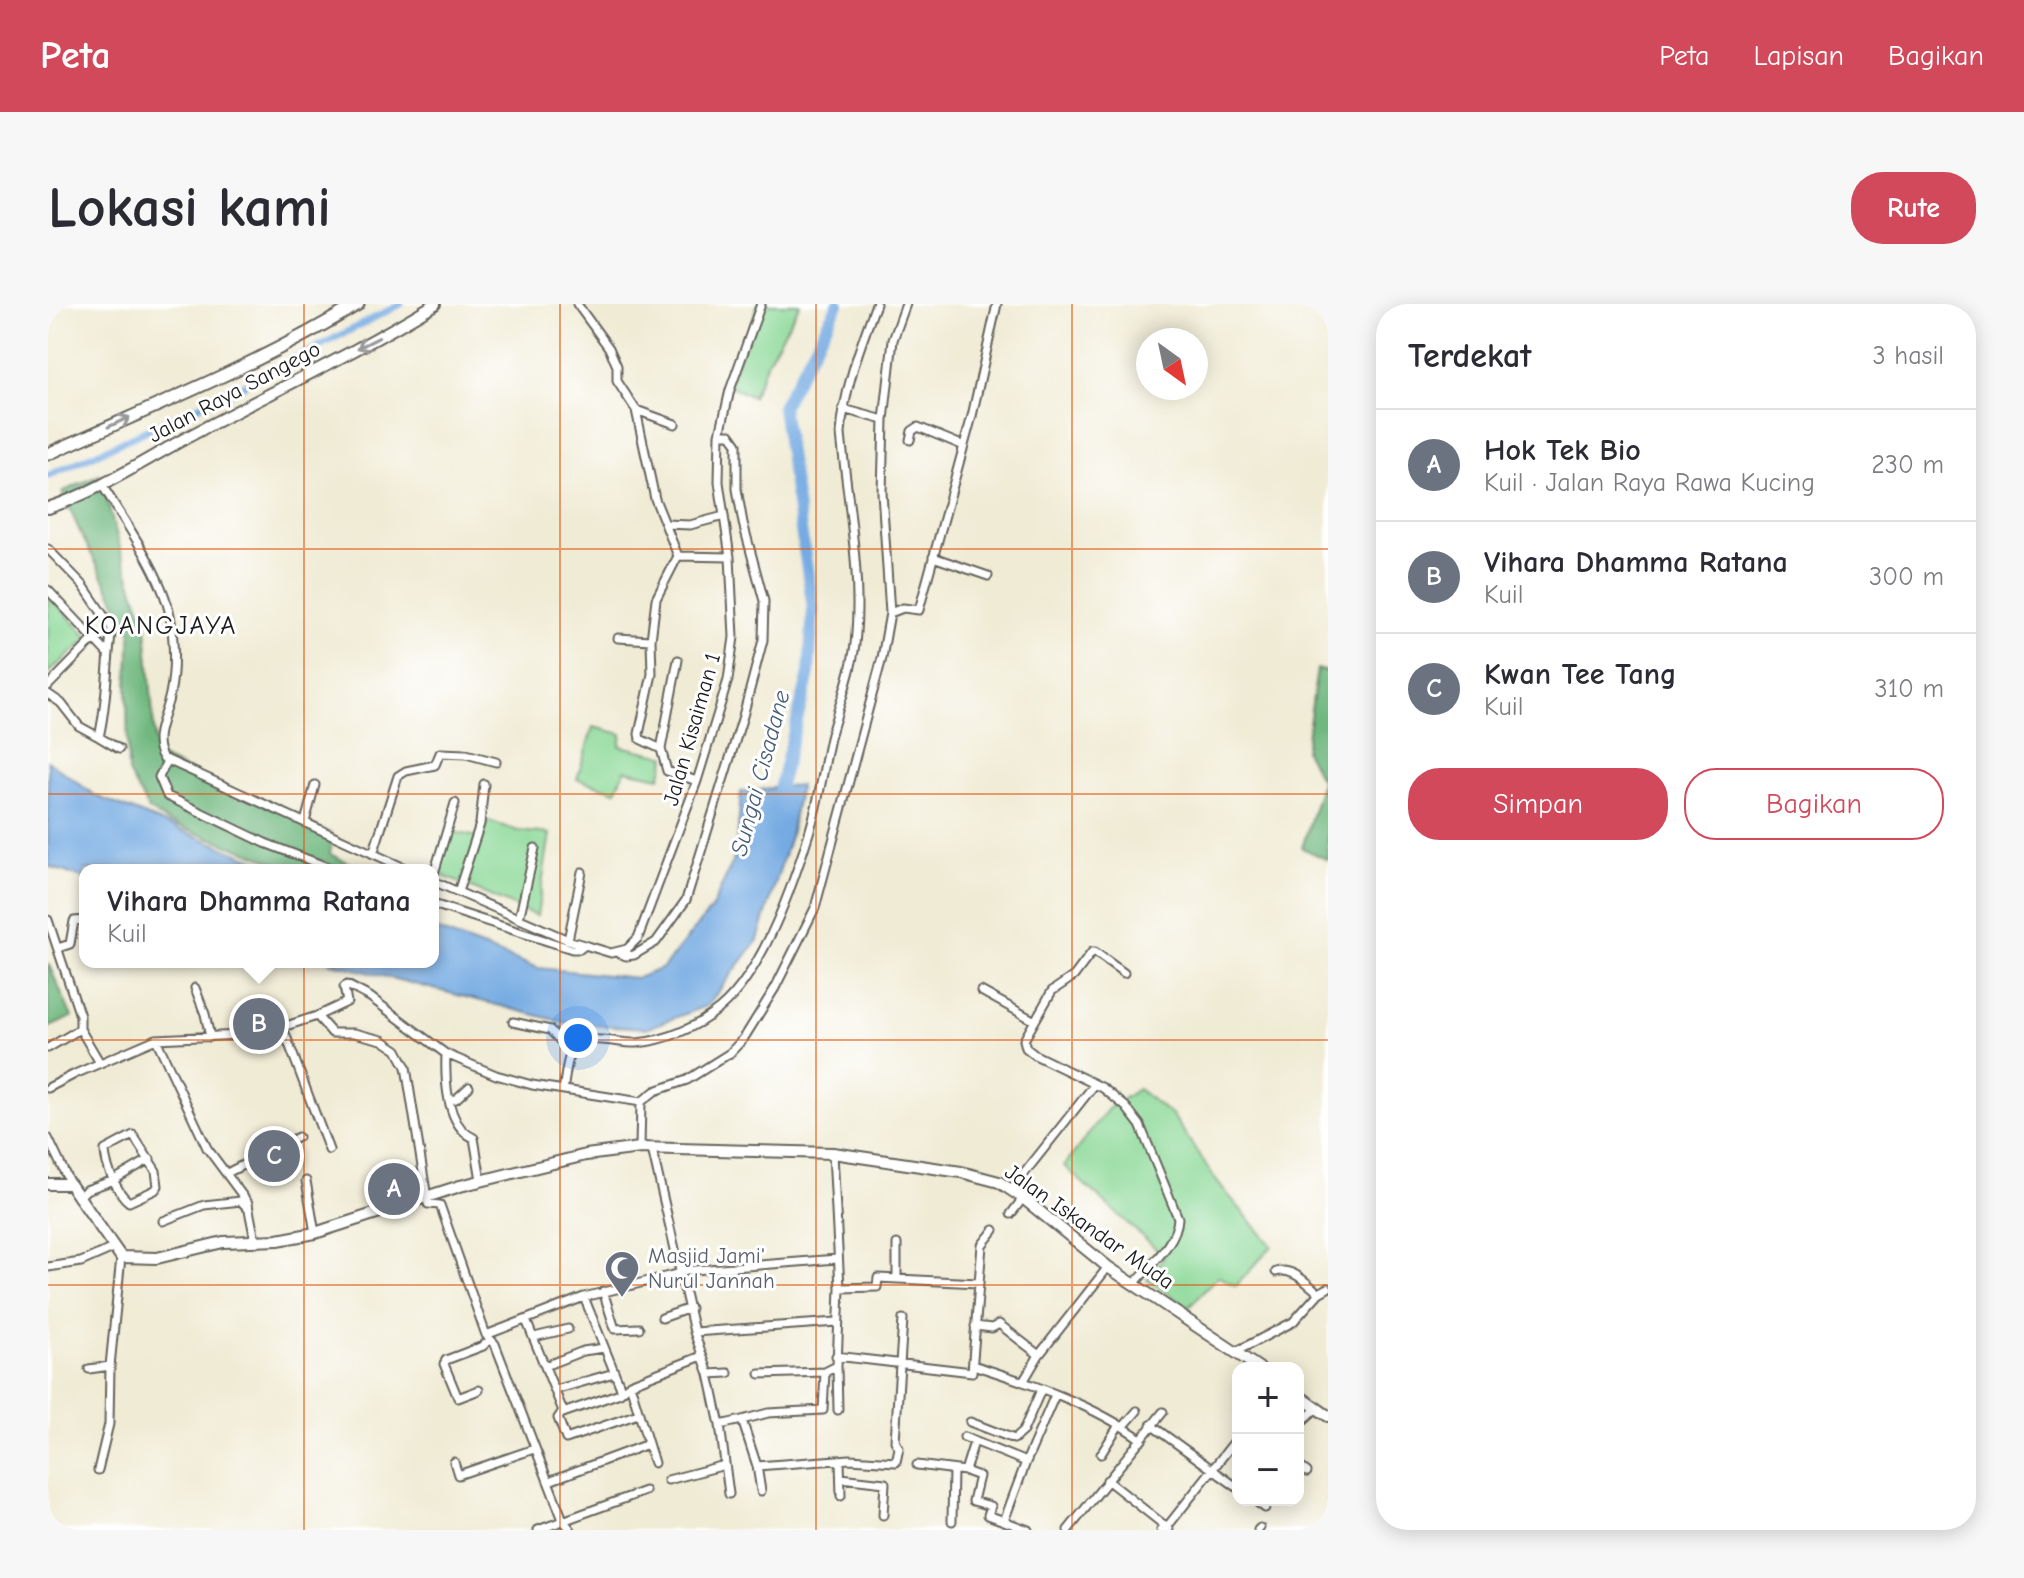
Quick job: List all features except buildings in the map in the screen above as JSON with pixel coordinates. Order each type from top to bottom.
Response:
[{"type":"main road","points":[[48,454],[241,365],[329,322],[358,304]]},
{"type":"street","name":"Jalan Raya Sangego","points":[[48,508],[102,485],[394,330],[435,304]]},
{"type":"street","points":[[577,304],[609,348],[617,366],[617,381],[636,410],[655,499],[678,556],[656,599],[651,640],[652,674],[639,734],[640,739],[661,749]]},
{"type":"street","name":"Jalan Kisaiman 1","points":[[619,953],[638,938],[697,781],[728,680],[734,637],[730,557],[719,482],[720,434],[730,390],[761,304]]},
{"type":"street","points":[[563,1090],[571,1052],[586,1041],[636,1043],[671,1037],[689,1029],[721,1007],[750,973],[773,928],[810,832],[831,737],[851,670],[857,600],[841,434],[854,360],[876,304]]},
{"type":"street","points":[[48,1088],[156,1039],[250,1035],[283,1028],[347,1002],[344,987],[347,985],[370,997],[446,1054],[496,1075],[563,1090],[641,1102],[655,1091],[687,1080],[730,1053],[744,1038],[775,988],[815,908],[882,658],[890,613],[882,492],[884,420],[893,340],[906,304]]},
{"type":"street","points":[[890,613],[903,608],[919,610],[964,446],[997,304]]},
{"type":"street","points":[[843,409],[884,420]]},
{"type":"street","points":[[636,410],[675,424]]},
{"type":"street","points":[[910,440],[912,431],[918,427],[964,446]]},
{"type":"street","points":[[439,882],[568,940],[626,956],[634,955],[656,942],[686,900],[763,640],[764,601],[737,489],[737,444],[730,434],[720,434]]},
{"type":"street","points":[[102,485],[163,592],[170,616],[173,641],[171,693],[157,745],[163,758],[396,864]]},
{"type":"street","points":[[937,506],[948,508]]},
{"type":"street","points":[[666,524],[690,525],[724,516]]},
{"type":"street","points":[[48,549],[83,585],[112,628],[107,702],[99,737]]},
{"type":"street","points":[[678,556],[730,557]]},
{"type":"street","points":[[933,557],[988,576]]},
{"type":"street","points":[[48,590],[108,654]]},
{"type":"street","points":[[618,638],[651,640]]},
{"type":"street","points":[[48,686],[94,639]]},
{"type":"street","points":[[678,660],[661,749],[667,771],[697,781]]},
{"type":"street","points":[[48,694],[61,703],[79,726],[119,749]]},
{"type":"street","points":[[373,854],[398,776],[406,771],[435,765],[440,753],[466,754],[496,762]]},
{"type":"street","points":[[167,761],[159,777],[167,796],[265,843],[319,864]]},
{"type":"street","points":[[458,892],[480,824],[484,784]]},
{"type":"street","points":[[305,822],[315,785]]},
{"type":"street","points":[[437,864],[455,803]]},
{"type":"street","points":[[519,919],[535,848]]},
{"type":"street","points":[[568,940],[582,872]]},
{"type":"street","points":[[439,906],[572,949],[585,945]]},
{"type":"street","points":[[48,920],[80,1016],[80,1029],[100,1063]]},
{"type":"street","points":[[58,948],[70,944],[74,921],[79,921]]},
{"type":"street","points":[[1124,973],[1092,952],[1074,976],[1052,991],[1024,1040],[1026,1048],[1035,1055],[1116,1097],[1140,1125],[1178,1224],[1168,1244],[1135,1283]]},
{"type":"street","points":[[195,988],[210,1037]]},
{"type":"street","points":[[981,991],[1035,1021]]},
{"type":"street","points":[[317,1016],[332,1033],[354,1033],[382,1040],[392,1046],[406,1067],[428,1204],[440,1205],[488,1337],[495,1344],[563,1520],[571,1530]]},
{"type":"street","points":[[513,1022],[550,1030],[571,1052]]},
{"type":"street","points":[[283,1028],[329,1150]]},
{"type":"street","points":[[48,1048],[80,1029]]},
{"type":"street","points":[[156,1039],[207,1148],[248,1203],[255,1240]]},
{"type":"street","points":[[446,1054],[449,1100],[457,1122],[466,1135],[474,1138],[481,1180]]},
{"type":"street","points":[[1011,1190],[1095,1084]]},
{"type":"street","points":[[449,1100],[456,1099],[469,1087]]},
{"type":"street","points":[[641,1102],[646,1148],[681,1272],[694,1332],[709,1374],[720,1425],[729,1494]]},
{"type":"street","points":[[133,1135],[156,1171],[158,1186],[129,1202],[123,1198],[114,1180],[105,1159],[105,1150],[133,1135]]},
{"type":"street","points":[[227,1173],[298,1137]]},
{"type":"street","points":[[48,1138],[78,1198],[117,1253],[109,1424],[98,1470]]},
{"type":"street","name":"Jalan Iskandar Muda","points":[[117,1253],[157,1258],[223,1242],[278,1240],[315,1233],[481,1180],[586,1155],[646,1148],[833,1153],[999,1182],[1108,1267],[1250,1362]]},
{"type":"street","points":[[833,1153],[840,1288],[836,1356],[838,1410]]},
{"type":"street","points":[[78,1198],[86,1190],[114,1180],[150,1159]]},
{"type":"street","points":[[306,1181],[315,1233]]},
{"type":"street","points":[[48,1184],[70,1184]]},
{"type":"street","points":[[1011,1214],[1023,1198]]},
{"type":"street","points":[[163,1221],[204,1205],[236,1200],[244,1203],[249,1210]]},
{"type":"street","points":[[836,1356],[972,1372],[982,1245],[994,1230]]},
{"type":"street","points":[[897,1244],[897,1279]]},
{"type":"street","points":[[48,1267],[117,1253]]},
{"type":"street","points":[[479,1390],[457,1397],[444,1364],[446,1360],[483,1346],[488,1337],[584,1297],[681,1272],[837,1259]]},
{"type":"street","points":[[1023,1382],[1039,1355],[1108,1267]]},
{"type":"street","points":[[1276,1272],[1285,1269],[1319,1293]]},
{"type":"street","points":[[840,1288],[877,1287],[878,1278],[978,1283]]},
{"type":"street","points":[[1235,1352],[1293,1322],[1319,1293],[1328,1288]]},
{"type":"street","points":[[603,1291],[615,1329],[639,1328]]},
{"type":"street","points":[[584,1297],[622,1391]]},
{"type":"street","points":[[662,1318],[690,1308]]},
{"type":"street","points":[[757,1466],[840,1460],[896,1462],[903,1319]]},
{"type":"street","points":[[526,1320],[563,1413]]},
{"type":"street","points":[[694,1332],[837,1322]]},
{"type":"street","points":[[975,1326],[992,1328],[999,1324],[1039,1355]]},
{"type":"street","points":[[534,1337],[568,1329]]},
{"type":"street","points":[[545,1366],[583,1351],[604,1348]]},
{"type":"street","points":[[638,1414],[568,1440],[558,1418],[563,1413],[622,1391],[630,1384],[702,1356]]},
{"type":"street","points":[[973,1365],[1055,1395],[1122,1425],[1142,1440]]},
{"type":"street","points":[[89,1369],[110,1366]]},
{"type":"street","points":[[760,1374],[825,1372],[837,1366]]},
{"type":"street","points":[[720,1425],[768,1413],[823,1410],[825,1372]]},
{"type":"street","points":[[555,1390],[614,1373]]},
{"type":"street","points":[[709,1374],[728,1373]]},
{"type":"street","points":[[630,1384],[654,1463]]},
{"type":"street","points":[[970,1422],[1014,1439],[1023,1431],[1041,1390]]},
{"type":"street","points":[[1004,1521],[1055,1395]]},
{"type":"street","points":[[1304,1399],[1328,1416]]},
{"type":"street","points":[[1304,1420],[1317,1408]]},
{"type":"street","points":[[1101,1454],[1122,1425],[1137,1411]]},
{"type":"street","points":[[1068,1530],[1163,1412]]},
{"type":"street","points":[[742,1420],[757,1466],[761,1491]]},
{"type":"street","points":[[1151,1425],[1232,1483]]},
{"type":"street","points":[[964,1437],[1026,1462]]},
{"type":"street","points":[[965,1471],[974,1442]]},
{"type":"street","points":[[549,1481],[648,1444]]},
{"type":"street","points":[[1107,1480],[1166,1529],[1232,1444]]},
{"type":"street","points":[[454,1462],[458,1475],[534,1449]]},
{"type":"street","points":[[840,1460],[841,1496]]},
{"type":"street","points":[[668,1480],[725,1465]]},
{"type":"street","points":[[917,1465],[965,1471],[979,1476],[973,1501],[991,1506],[988,1515],[1028,1530]]},
{"type":"street","points":[[952,1521],[953,1470]]},
{"type":"street","points":[[841,1478],[885,1483],[883,1515]]},
{"type":"street","points":[[538,1530],[645,1491]]},
{"type":"green space","points":[[758,304],[800,304],[767,362],[752,397],[729,385]]},
{"type":"green space","points":[[100,475],[146,625],[156,756],[332,834],[330,854],[351,864],[281,864],[170,823],[149,810],[128,773],[127,684],[131,631],[62,492]]},
{"type":"green space","points":[[48,595],[89,638],[48,673]]},
{"type":"green space","points":[[1317,669],[1328,672],[1328,860],[1302,848],[1322,782],[1305,751]]},
{"type":"green space","points":[[593,727],[622,734],[620,746],[666,756],[660,777],[625,770],[616,791],[577,779]]},
{"type":"green space","points":[[488,821],[518,831],[550,834],[537,916],[439,874],[439,866],[453,832],[482,838]]},
{"type":"green space","points":[[48,963],[72,1017],[48,1028]]},
{"type":"green space","points":[[1138,1089],[1173,1116],[1218,1183],[1272,1246],[1236,1286],[1218,1276],[1189,1307],[1147,1280],[1164,1256],[1064,1166],[1108,1109]]},
{"type":"water","points":[[48,761],[96,796],[265,864],[79,864],[79,877],[48,866]]},
{"type":"water","points":[[800,785],[790,836],[758,940],[707,1006],[647,1028],[571,1024],[352,968],[439,968],[439,931],[538,968],[637,978],[663,968],[712,908],[736,854],[741,792]]},
{"type":"waterway","points":[[48,476],[238,388],[401,304]]},
{"type":"waterway","name":"Sungai Cisadane","points":[[776,801],[809,674],[813,608],[782,407],[838,304]]},
{"type":"place","name":"Vihara Dhamma Ratana","points":[[259,1024]]},
{"type":"place","name":"Kwan Tee Tang","points":[[274,1156]]},
{"type":"place","name":"Hok Tek Bio","points":[[394,1189]]},
{"type":"place","name":"Masjid Jami' Nurul Jannah","points":[[622,1299]]},
{"type":"district","name":"KOANGJAYA","points":[[161,625]]}]
